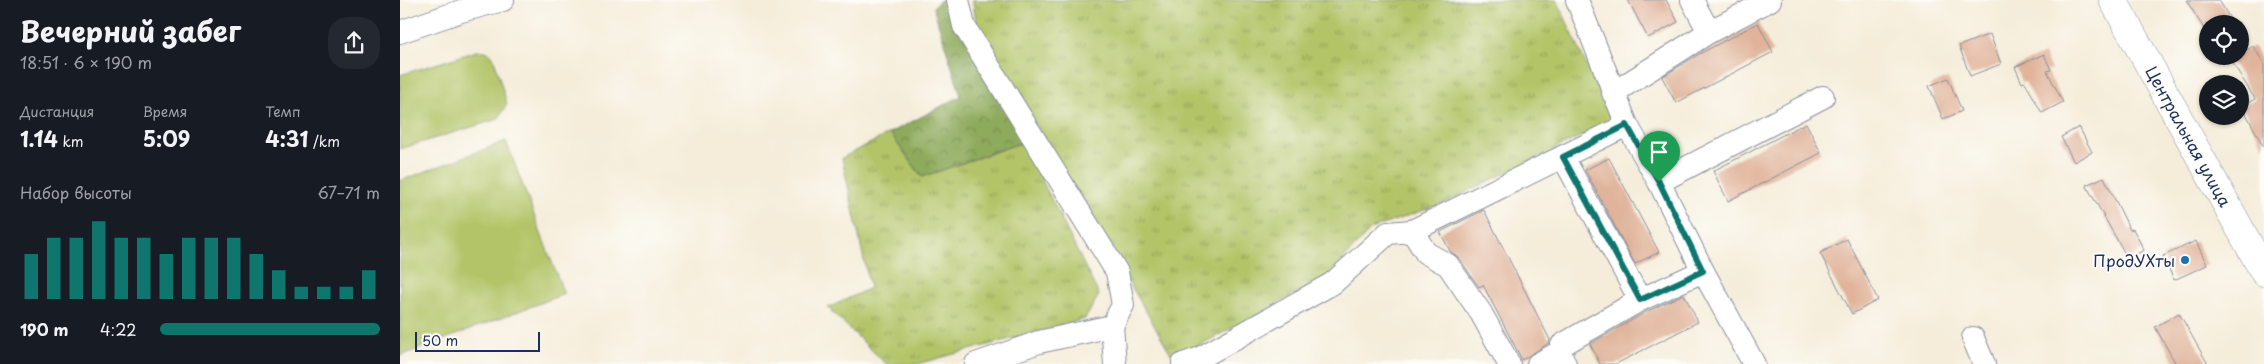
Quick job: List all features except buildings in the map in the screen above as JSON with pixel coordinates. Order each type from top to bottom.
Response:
[{"type":"main road","name":"Центральная улица","points":[[2113,0],[2257,245],[2264,272]]},
{"type":"street","points":[[400,32],[460,10],[503,0]]},
{"type":"street","points":[[958,0],[964,26],[1117,272],[1123,304],[1112,326],[1115,364]]},
{"type":"street","points":[[1577,0],[1627,125],[1659,182],[1703,271],[1754,364]]},
{"type":"street","points":[[1692,0],[1709,32]]},
{"type":"street","points":[[1613,93],[1709,32],[1770,0]]},
{"type":"street","points":[[1659,182],[1823,98]]},
{"type":"street","points":[[1183,364],[1200,358],[1333,283],[1388,233],[1412,231],[1627,125]]},
{"type":"street","points":[[1563,157],[1640,300]]},
{"type":"street","points":[[1412,231],[1426,253],[1448,265],[1481,313],[1509,364]]},
{"type":"street","points":[[1538,364],[1562,358],[1562,345],[1640,300],[1703,271]]},
{"type":"street","points":[[976,364],[1039,342],[1112,326]]},
{"type":"street","points":[[1973,338],[1984,364]]},
{"type":"green space","points":[[941,0],[949,0],[1023,142],[922,177],[890,133],[961,96],[933,7]]},
{"type":"green space","points":[[972,0],[1557,0],[1612,121],[1444,203],[1371,229],[1327,277],[1174,359],[977,24]]},
{"type":"green space","points":[[477,51],[486,51],[493,56],[507,104],[498,119],[400,149],[400,75]]},
{"type":"green space","points":[[890,133],[922,177],[1023,142],[1099,295],[1085,319],[917,364],[886,364],[828,308],[870,288],[842,158]]},
{"type":"green space","points":[[506,141],[564,294],[400,356],[400,181]]},
{"type":"place","name":"ПродУХты","points":[[2185,260]]},
{"type":"route","points":[[1627,125],[1659,182],[1703,271],[1640,300],[1563,157],[1627,125]]}]
